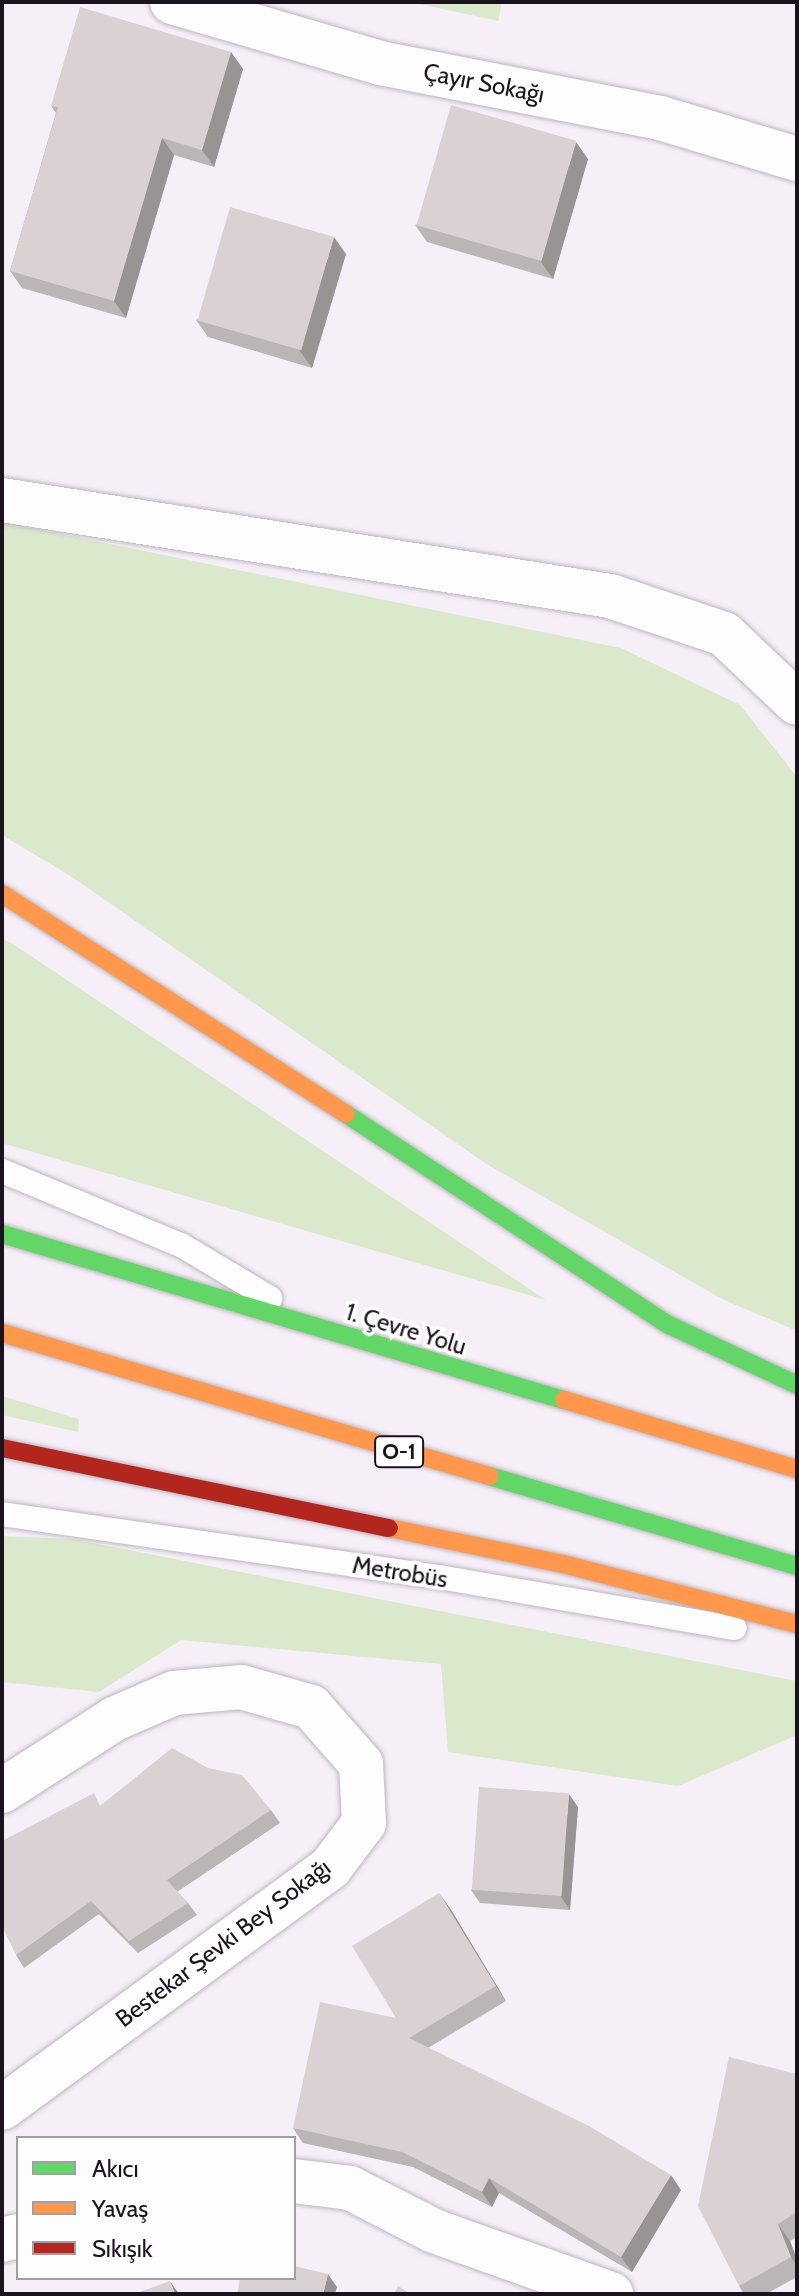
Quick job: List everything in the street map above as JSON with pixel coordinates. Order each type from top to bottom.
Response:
[{"type":"highway","points":[[2,894],[107,957],[669,1325],[797,1385]]},
{"type":"highway","name":"1. Çevre Yolu","points":[[2,1234],[797,1469]]},
{"type":"highway","name":"O-1","points":[[2,1333],[797,1566]]},
{"type":"highway","points":[[2,1448],[563,1564],[797,1624]]},
{"type":"street","name":"Çayır Sokağı","points":[[172,2],[380,63],[660,118],[797,159]]},
{"type":"street","points":[[2,500],[610,596],[724,634],[797,703]]},
{"type":"street","name":"Bestekar Şevki Bey Sokağı","points":[[2,1791],[114,1719],[150,1703],[174,1693],[241,1687],[311,1707],[361,1764],[364,1823],[330,1868],[2,2108]]},
{"type":"street","points":[[296,2181],[350,2188],[434,2231],[611,2294]]},
{"type":"lane","points":[[2,1171],[181,1245],[321,1328]]},
{"type":"lane","name":"Metrobüs","points":[[2,1514],[439,1577],[797,1637]]},
{"type":"green space","points":[[411,2],[502,2],[498,21]]},
{"type":"green space","points":[[2,522],[621,648],[740,705],[797,777],[797,1331],[722,1299],[488,1165],[69,875],[2,835]]},
{"type":"green space","points":[[2,938],[13,944],[546,1300],[2,1143]]},
{"type":"green space","points":[[2,1396],[79,1419],[78,1432],[2,1415]]},
{"type":"green space","points":[[2,1536],[73,1539],[797,1681],[797,1735],[678,1786],[448,1752],[441,1664],[181,1640],[99,1692],[2,1682]]},
{"type":"building","points":[[80,7],[231,52],[202,150],[162,138],[114,301],[10,271],[58,107],[51,106]]},
{"type":"building","points":[[451,105],[576,141],[542,261],[417,225]]},
{"type":"building","points":[[230,207],[334,237],[301,350],[197,320]]},
{"type":"building","points":[[172,1748],[208,1768],[242,1775],[271,1810],[167,1880],[188,1903],[129,1941],[91,1901],[16,1955],[2,1926],[2,1841],[94,1793],[100,1806]]},
{"type":"building","points":[[479,1787],[569,1793],[562,1896],[472,1890]]},
{"type":"building","points":[[439,1893],[496,1986],[409,2038],[589,2126],[671,2175],[621,2257],[489,2178],[482,2192],[402,2152],[293,2128],[320,2002],[396,2018],[352,1946]]},
{"type":"building","points":[[729,2057],[797,2074],[797,2212],[778,2224],[791,2257],[739,2286],[698,2206]]},
{"type":"building","points":[[296,2266],[328,2274],[323,2294],[237,2294],[240,2280],[296,2280]]},
{"type":"building","points":[[170,2281],[175,2294],[134,2294]]},
{"type":"building","points":[[398,2286],[411,2294],[394,2294]]},
{"type":"traffic: fast","points":[[346,1114],[669,1325],[797,1385]]},
{"type":"traffic: fast","points":[[2,1234],[564,1400]]},
{"type":"traffic: fast","points":[[489,1476],[797,1566]]},
{"type":"traffic: slow","points":[[2,894],[346,1114]]},
{"type":"traffic: slow","points":[[2,1333],[489,1476]]},
{"type":"traffic: slow","points":[[564,1400],[797,1469]]},
{"type":"traffic: slow","points":[[389,1528],[563,1564],[797,1624]]},
{"type":"traffic: jam","points":[[2,1448],[389,1528]]}]
